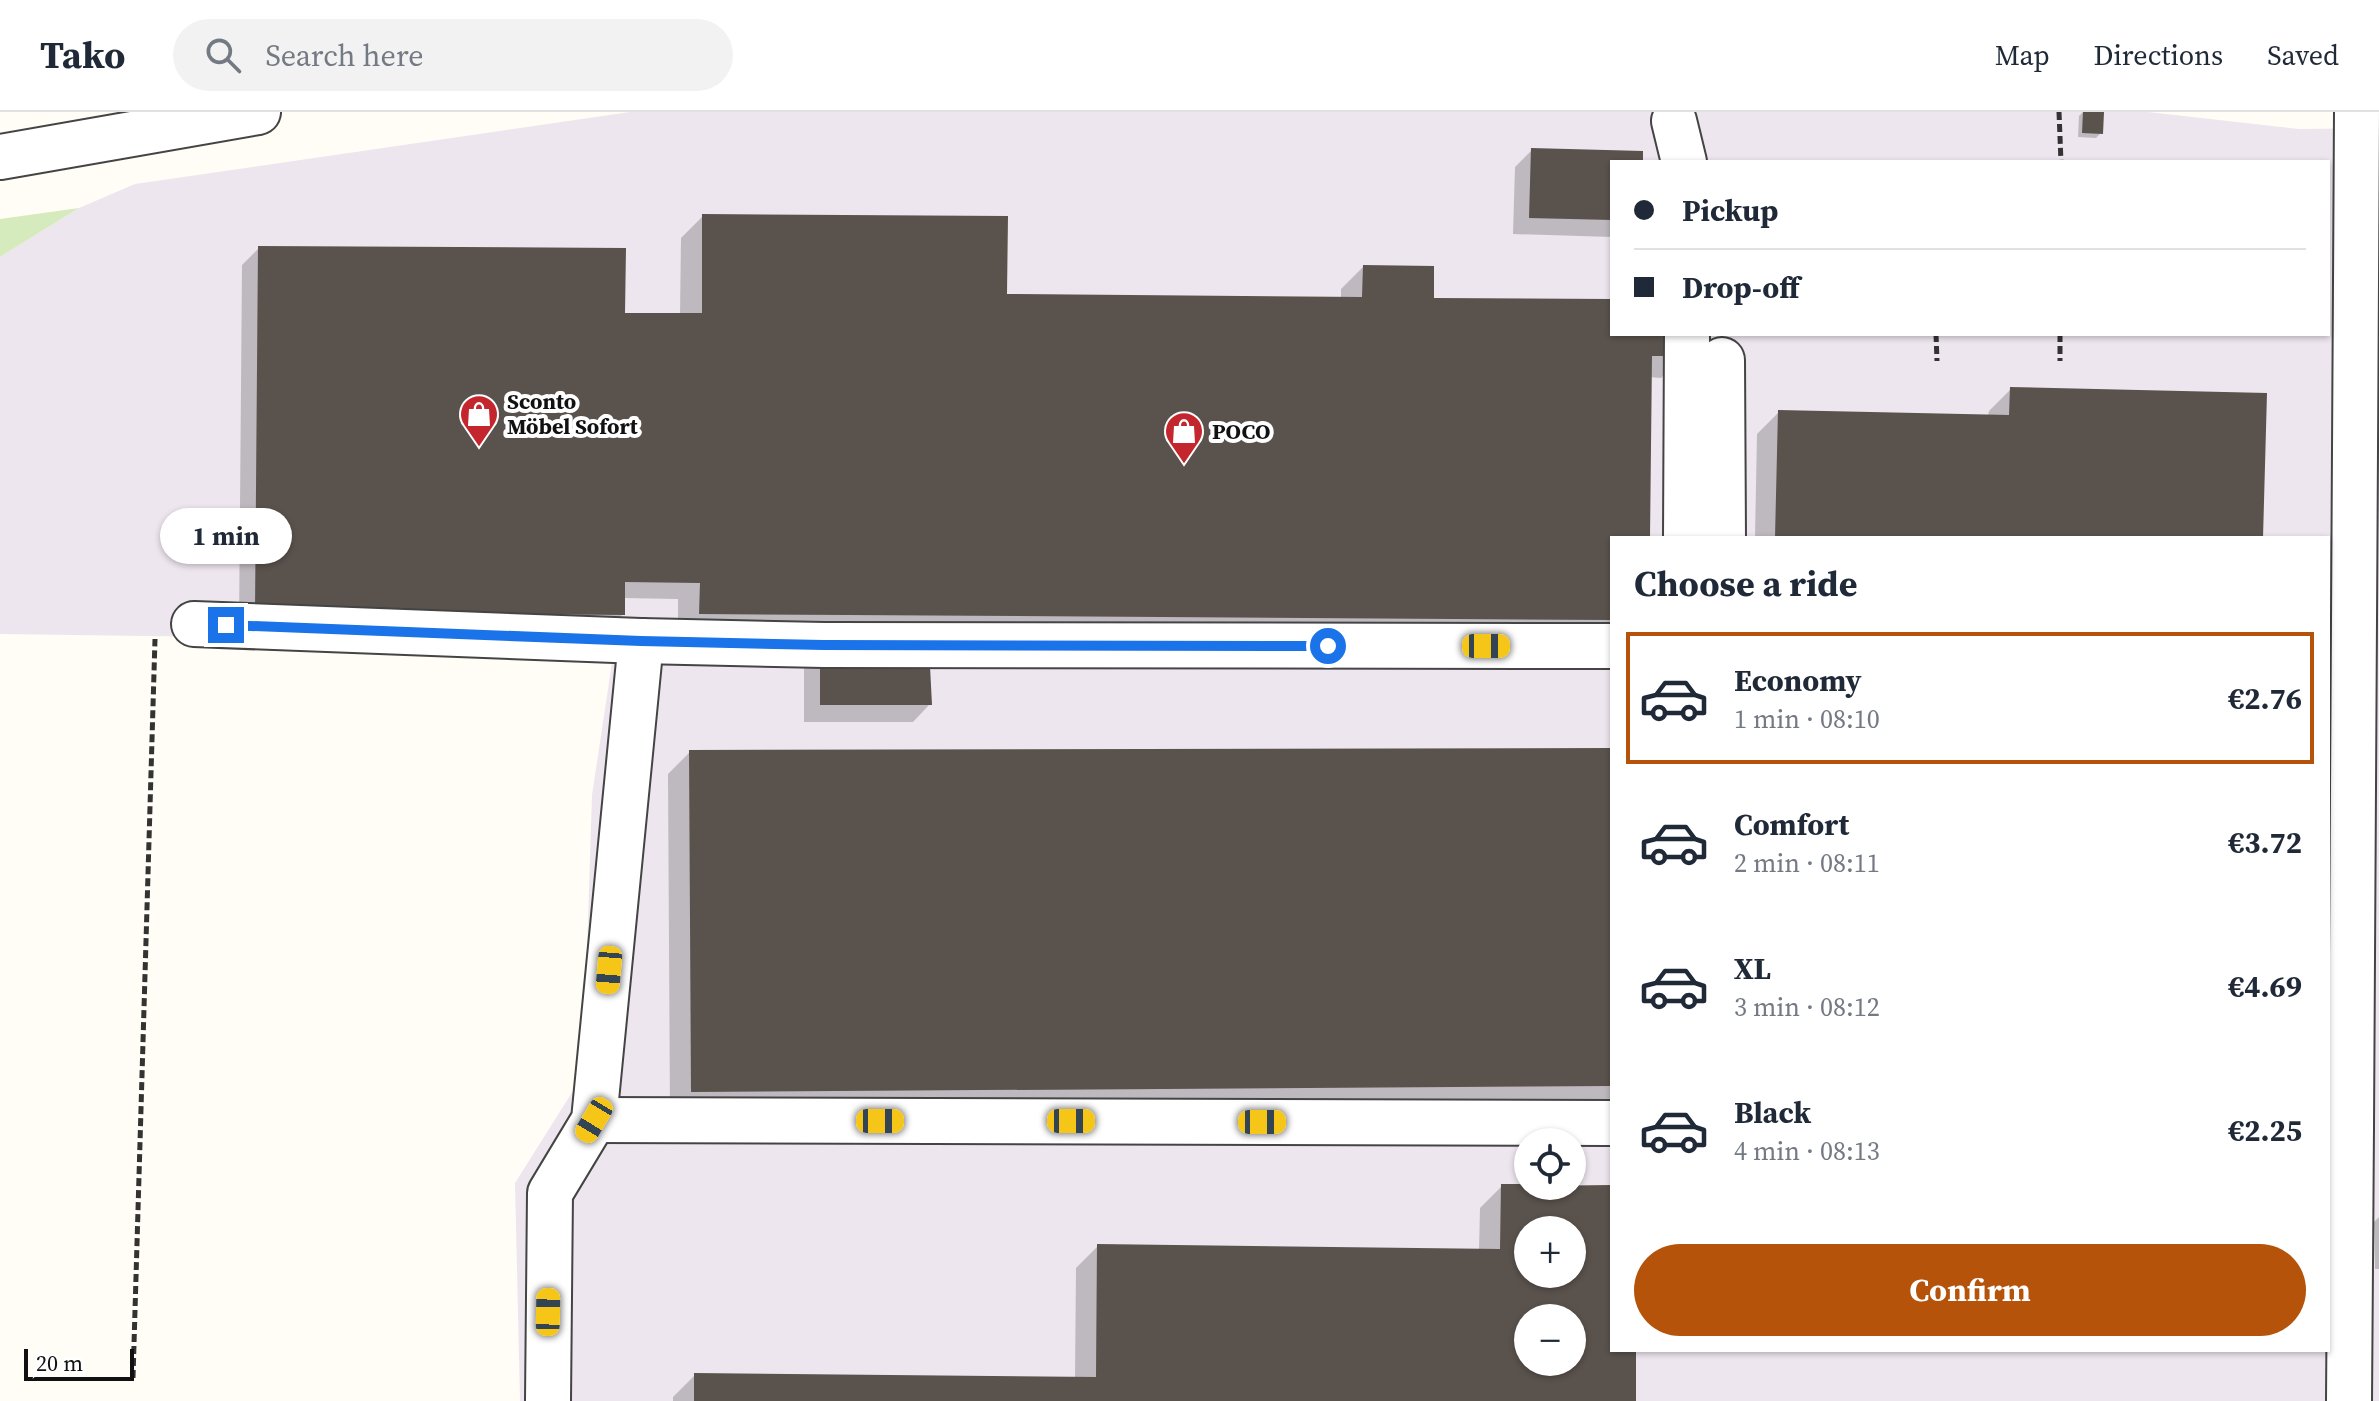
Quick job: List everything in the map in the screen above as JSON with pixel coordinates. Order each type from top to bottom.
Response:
[{"type":"street","points":[[0,157],[258,112]]},
{"type":"street","points":[[2349,1401],[2339,1126],[2340,723],[2357,112]]},
{"type":"street","points":[[1674,121],[1684,160]]},
{"type":"street","points":[[1686,536],[1687,336]]},
{"type":"street","points":[[1722,360],[1723,536]]},
{"type":"street","points":[[175,631],[824,645],[1610,646]]},
{"type":"street","points":[[548,1401],[550,1193],[594,1120],[641,641]]},
{"type":"street","points":[[594,1120],[1610,1123]]},
{"type":"path","points":[[2059,112],[2061,160]]},
{"type":"path","points":[[1936,336],[1937,361]]},
{"type":"path","points":[[2060,336],[2060,361]]},
{"type":"path","points":[[133,1378],[175,631]]},
{"type":"shaded area","points":[[630,112],[2148,112],[2299,129],[2379,128],[2379,1401],[520,1401],[515,1183],[583,1075],[592,795],[613,656],[222,637],[0,634],[0,257],[79,208],[135,184]]},
{"type":"green space","points":[[79,208],[0,257],[0,219]]},
{"type":"building","points":[[2083,112],[2104,112],[2103,134],[2082,133]]},
{"type":"building","points":[[1531,148],[1643,151],[1643,160],[1610,160],[1610,220],[1529,218]]},
{"type":"building","points":[[702,214],[1008,216],[1007,294],[1362,297],[1363,265],[1434,266],[1434,298],[1610,299],[1610,336],[1686,336],[1685,356],[1652,356],[1650,536],[1610,536],[1610,620],[699,614],[700,583],[625,582],[625,615],[255,612],[258,246],[626,248],[625,313],[702,313]]},
{"type":"building","points":[[2010,387],[2267,393],[2263,536],[1775,536],[1778,410],[2009,415]]},
{"type":"building","points":[[929,647],[932,705],[820,705],[820,648]]},
{"type":"building","points":[[1610,748],[1610,1086],[691,1092],[689,750]]},
{"type":"building","points":[[1501,1184],[1514,1184],[1514,1200],[1586,1200],[1586,1185],[1610,1185],[1610,1352],[1636,1352],[1636,1401],[694,1401],[694,1373],[1096,1377],[1097,1244],[1500,1249]]},
{"type":"place","name":"Sconto Möbel Sofort","points":[[479,448]]},
{"type":"place","name":"POCO","points":[[1184,465]]},
{"type":"route","points":[[226,625],[824,645],[1328,646]]}]
